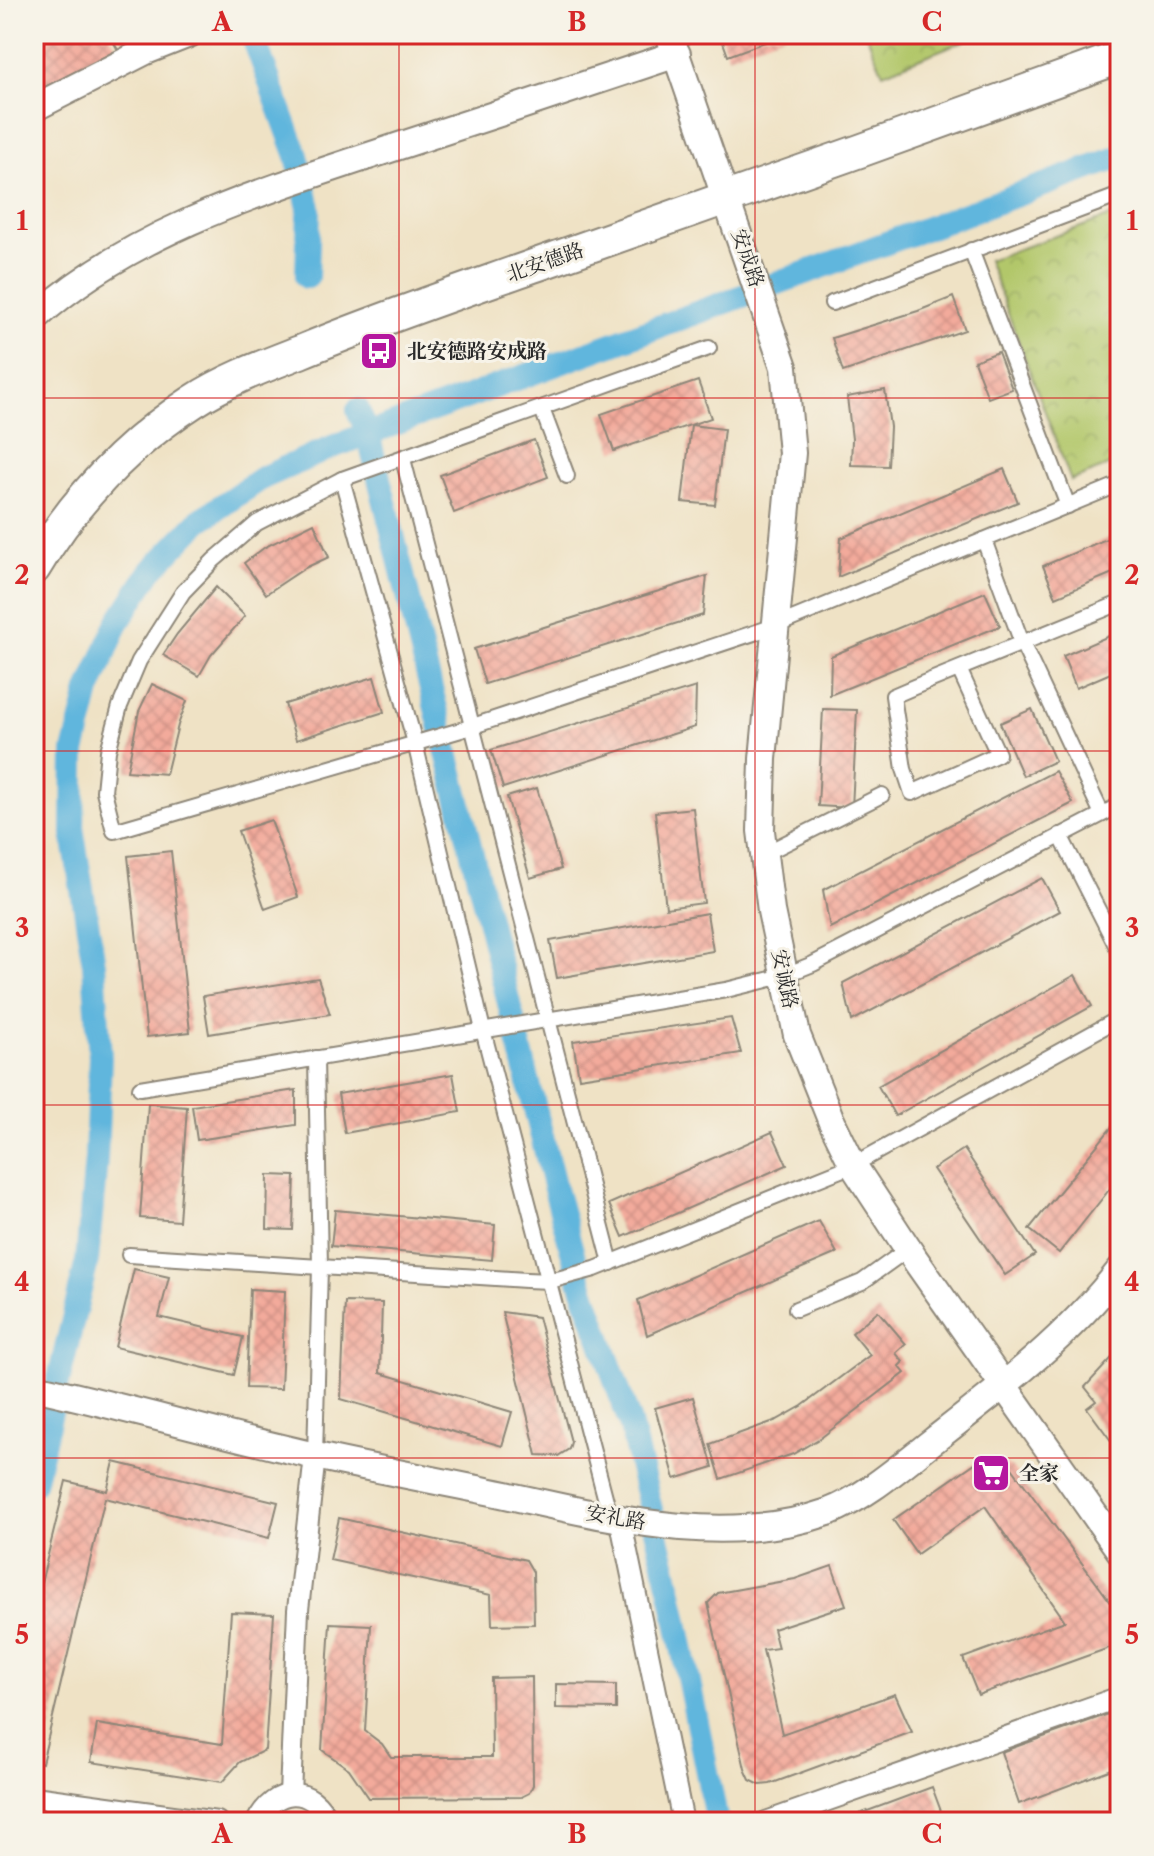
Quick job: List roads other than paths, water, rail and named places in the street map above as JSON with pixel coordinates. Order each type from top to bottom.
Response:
[{"type":"street","points":[[34,108],[146,51],[189,34]]},
{"type":"street","points":[[34,319],[63,292],[121,256],[190,223],[673,44]]},
{"type":"street","name":"安成路","points":[[673,44],[768,317]]},
{"type":"street","name":"北安德路","points":[[34,568],[69,513],[105,472],[150,432],[197,399],[254,370],[365,325],[1120,57]]},
{"type":"street","name":"安诚路","points":[[768,317],[784,367],[792,453],[763,759],[761,831],[771,911],[797,1035],[831,1120],[853,1165],[908,1249],[1120,1551]]},
{"type":"street","name":"安礼路","points":[[34,1387],[315,1456],[623,1519],[705,1529],[771,1526],[830,1511],[884,1480],[1005,1385],[1055,1341],[1120,1270]]},
{"type":"street","points":[[290,1794],[298,1610],[315,1456]]},
{"type":"street","points":[[623,1519],[683,1822]]},
{"type":"street","points":[[766,1822],[1120,1697]]},
{"type":"street","points":[[257,1822],[269,1802],[290,1794],[306,1796],[320,1806],[328,1822]]},
{"type":"street","points":[[34,1797],[217,1822]]},
{"type":"lane","points":[[832,303],[1120,195]]},
{"type":"lane","points":[[971,250],[1068,506]]},
{"type":"lane","points":[[709,348],[342,479],[257,523],[183,592],[139,661],[120,706],[108,751],[104,791],[114,831],[466,728],[775,626],[1120,484]]},
{"type":"lane","points":[[542,409],[567,476]]},
{"type":"lane","points":[[396,462],[611,1263]]},
{"type":"lane","points":[[342,479],[420,742],[489,1029],[623,1519]]},
{"type":"lane","points":[[984,540],[1022,643],[1102,814]]},
{"type":"lane","points":[[959,669],[998,754],[912,793],[904,769],[893,696],[1120,603]]},
{"type":"lane","points":[[764,854],[882,795]]},
{"type":"lane","points":[[140,1088],[544,1018],[726,990],[783,976],[813,964],[1120,805]]},
{"type":"lane","points":[[1060,835],[1120,953]]},
{"type":"lane","points":[[129,1255],[556,1280],[611,1263],[853,1165],[1120,1018]]},
{"type":"lane","points":[[315,1456],[320,1267],[316,1058]]},
{"type":"lane","points":[[796,1309],[862,1282],[908,1249]]},
{"type":"waterway","points":[[252,34],[297,156],[309,208],[307,277]]},
{"type":"waterway","points":[[34,1483],[87,1261],[96,1159],[100,1057],[94,964],[73,834],[74,752],[89,691],[117,624],[151,571],[199,521],[262,478],[332,447],[1120,157]]},
{"type":"waterway","points":[[358,410],[368,434],[554,1185],[580,1280],[630,1423],[671,1592],[717,1822]]},
{"type":"place","name":"北安德路安成路","points":[[379,351]]},
{"type":"place","name":"全家","points":[[991,1473]]}]
